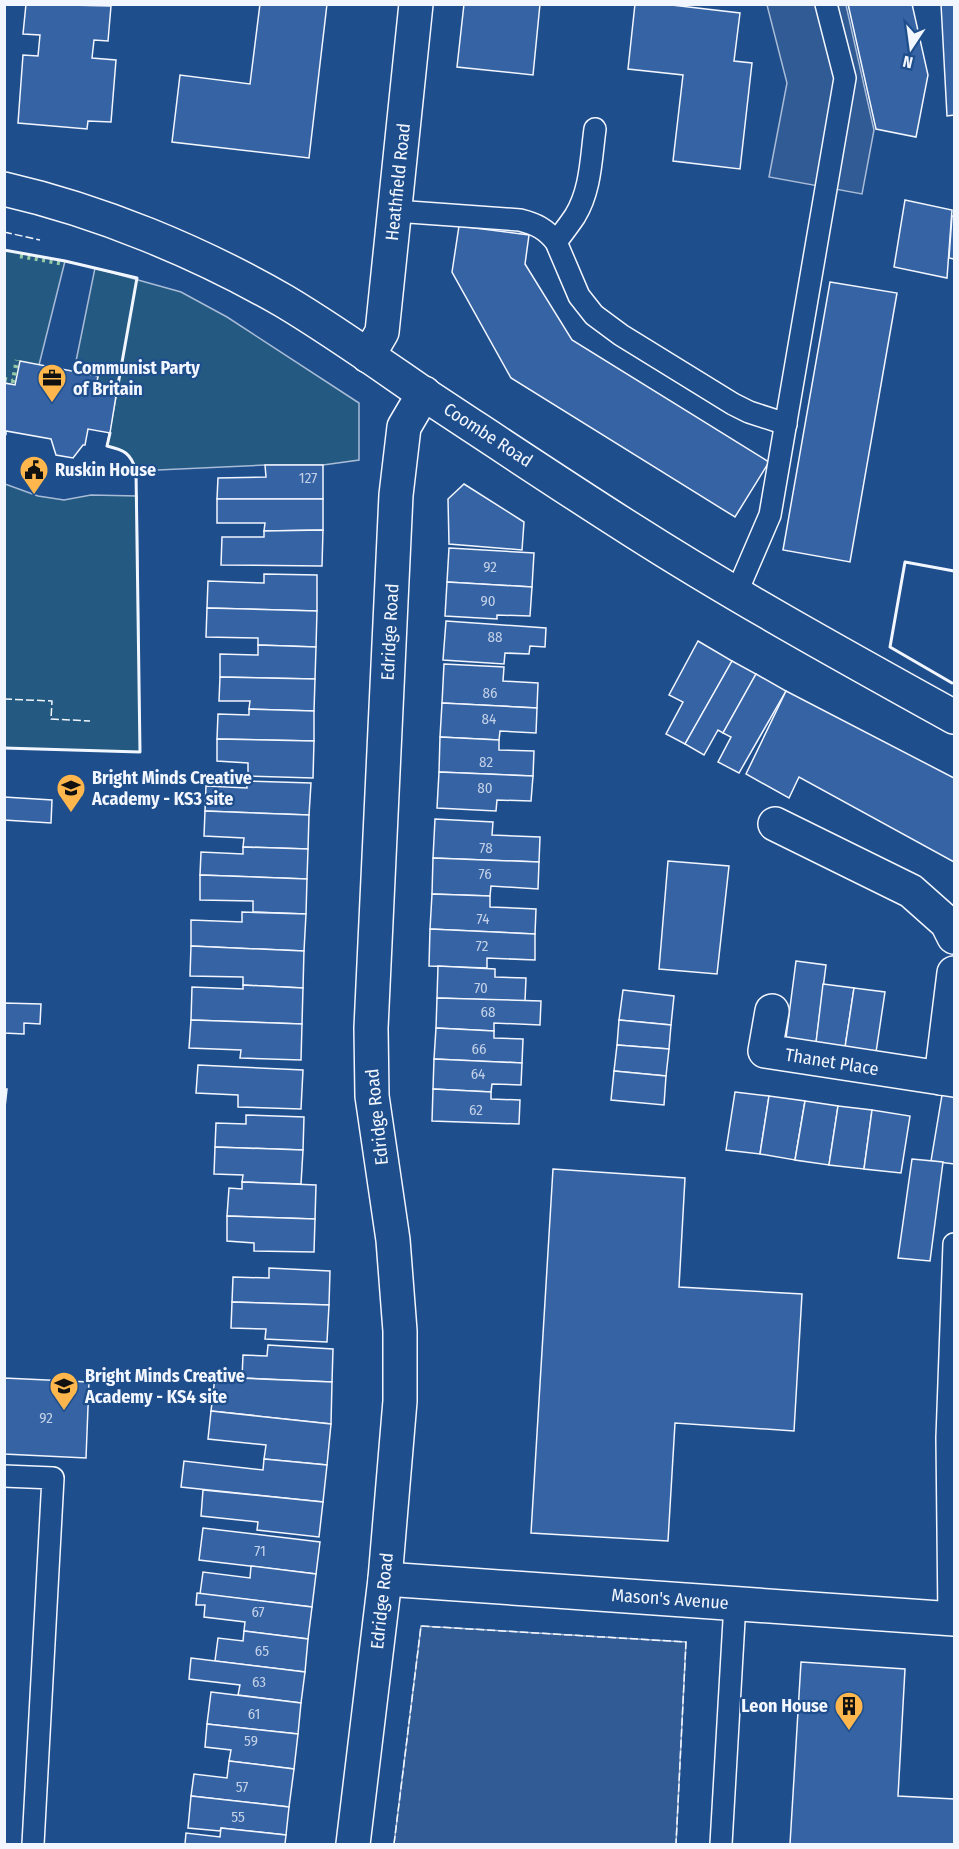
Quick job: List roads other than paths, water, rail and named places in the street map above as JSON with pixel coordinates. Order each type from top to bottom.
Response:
[{"type":"street","name":"Heathfield Road","points":[[368,356],[382,333],[416,4]]},
{"type":"street","name":"Coombe Road","points":[[4,189],[81,211],[193,255],[285,302],[632,530],[736,594],[954,717]]},
{"type":"street","name":"Edridge Road","points":[[353,1845],[385,1579],[400,1401],[400,1331],[393,1239],[372,1096],[371,1028],[396,495],[404,427],[424,393]]},
{"type":"street","points":[[775,824],[911,891],[947,923],[954,937]]},
{"type":"street","name":"Thanet Place","points":[[772,1011],[765,1051],[948,1079],[954,973]]},
{"type":"street","name":"Mason's Avenue","points":[[385,1579],[952,1619]]},
{"type":"lane","points":[[736,594],[768,522],[845,78],[826,4]]},
{"type":"lane","points":[[556,242],[576,214],[583,198],[589,179],[595,129]]},
{"type":"lane","points":[[395,211],[520,220],[538,225],[556,242],[579,296],[604,324],[733,404],[748,412],[786,424]]},
{"type":"lane","points":[[952,1619],[947,1438],[954,1244]]},
{"type":"lane","points":[[4,1476],[53,1478],[33,1845]]},
{"type":"lane","points":[[721,1845],[735,1603]]},
{"type":"place","name":"Communist Party of Britain","points":[[52,404]]},
{"type":"place","name":"Ruskin House","points":[[34,496]]},
{"type":"place","name":"Bright Minds Creative Academy - KS3 site","points":[[71,814]]},
{"type":"place","name":"Bright Minds Creative Academy - KS4 site","points":[[64,1412]]},
{"type":"place","name":"Leon House","points":[[849,1732]]}]
